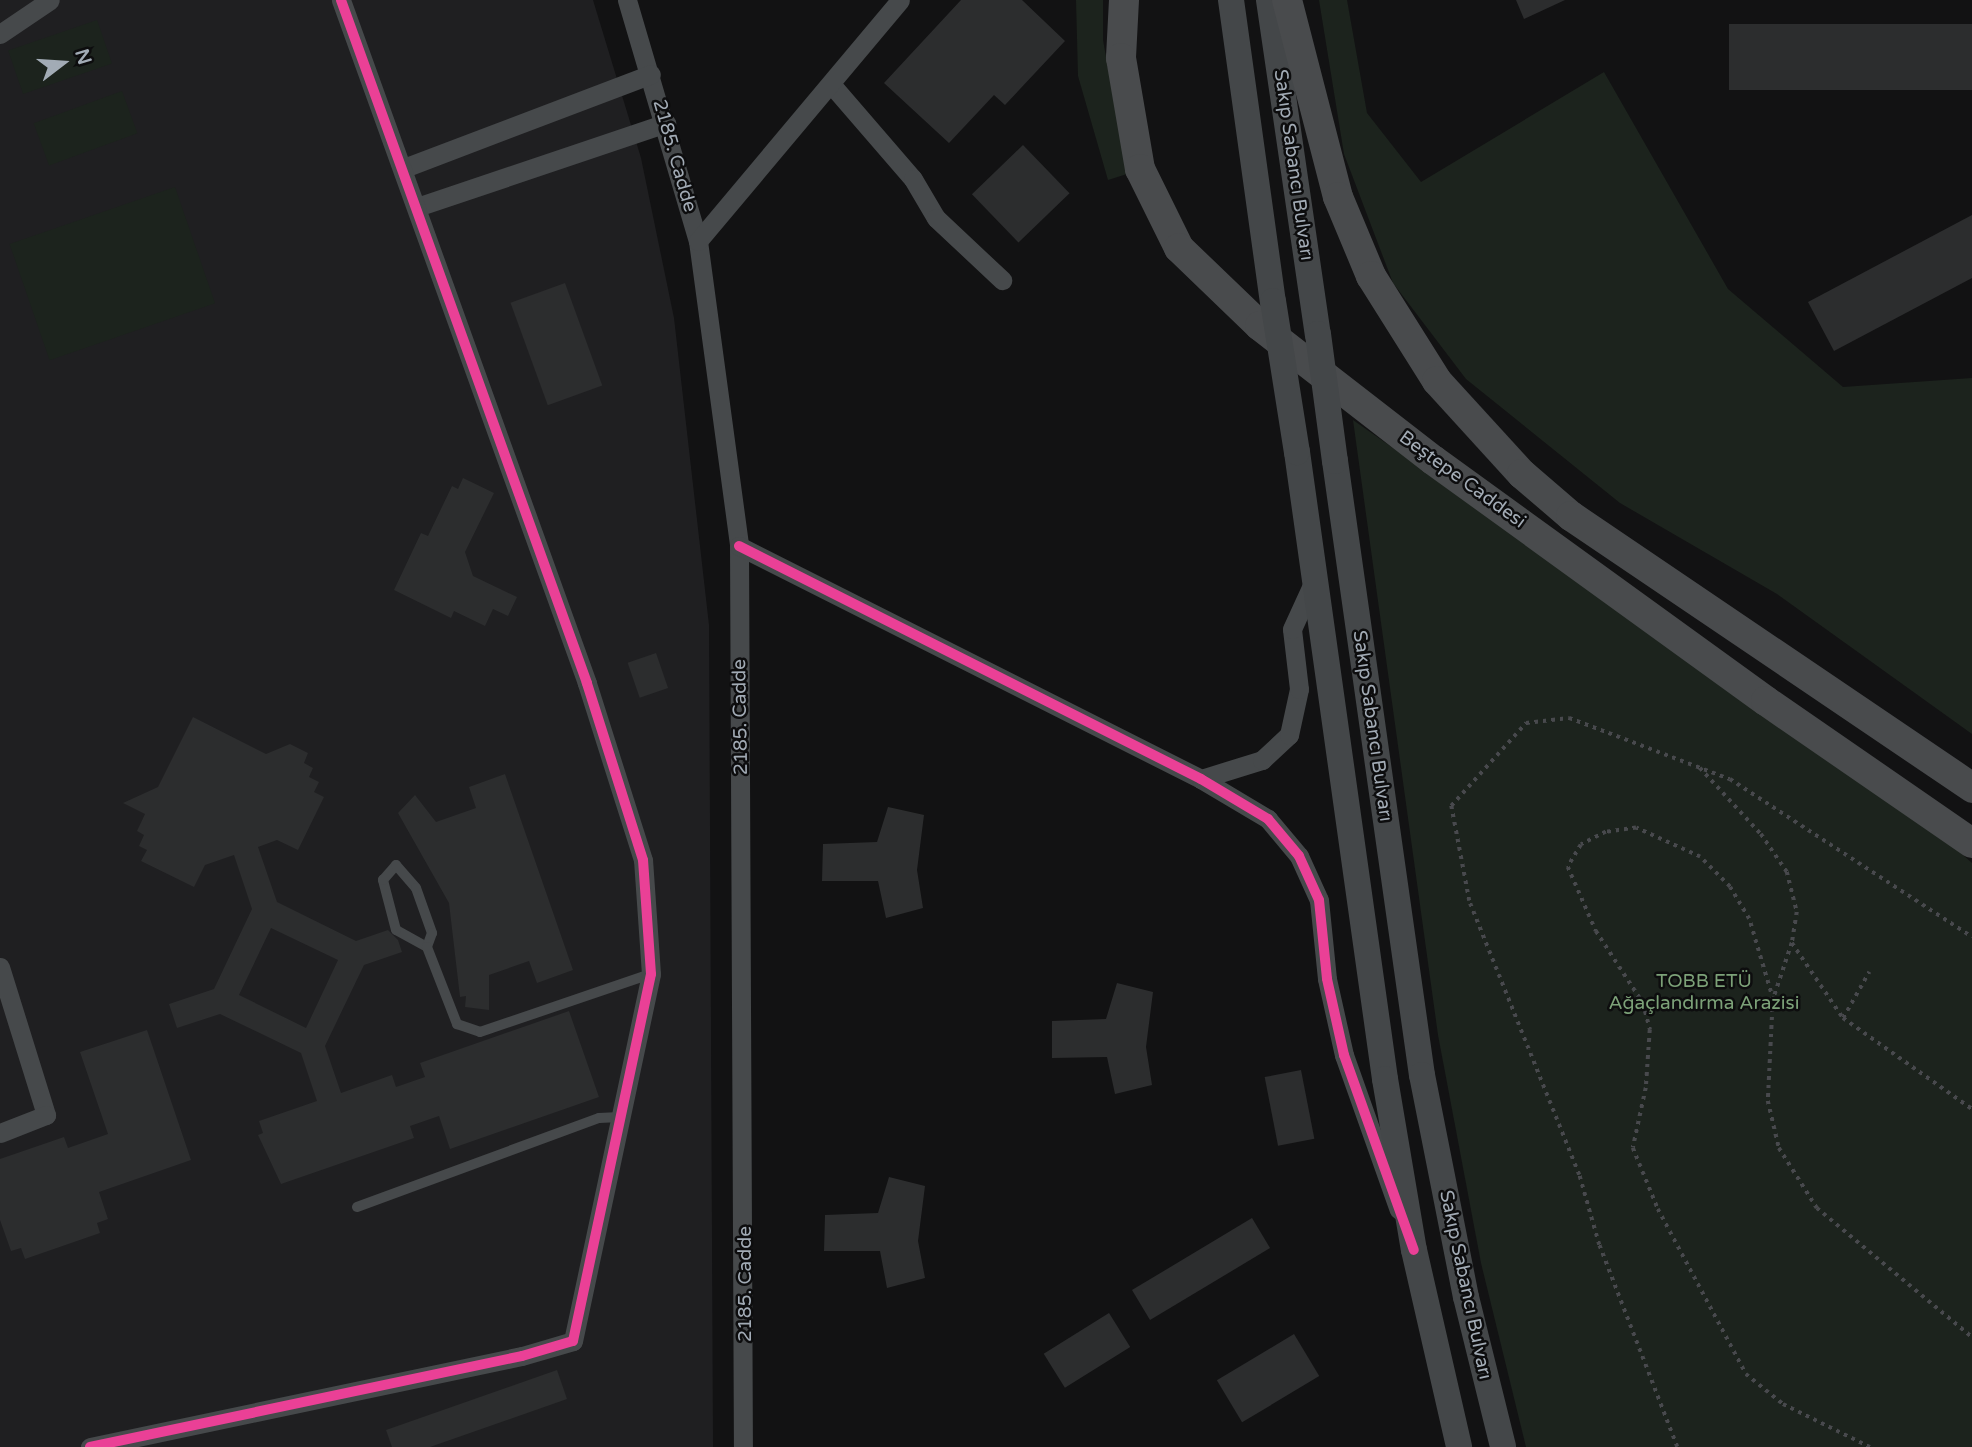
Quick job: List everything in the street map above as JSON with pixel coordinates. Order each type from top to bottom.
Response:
[{"type":"main road","name":"Beştepe Caddesi","points":[[1124,0],[1121,58],[1140,169],[1180,248],[1260,326],[1422,452],[1766,701],[1972,842]]},
{"type":"main road","name":"Sakıp Sabancı Bulvarı","points":[[1231,0],[1297,452],[1313,583],[1414,1250],[1459,1447]]},
{"type":"main road","name":"Sakıp Sabancı Bulvarı","points":[[1269,0],[1422,1075],[1466,1297],[1503,1447]]},
{"type":"main road","name":"Beştepe Caddesi","points":[[1287,0],[1338,197],[1371,276],[1437,381],[1522,474],[1571,516],[1972,788]]},
{"type":"street","points":[[0,34],[50,0]]},
{"type":"street","points":[[90,1447],[522,1356],[573,1340],[651,974],[643,860],[587,683],[496,442],[404,168],[341,0]]},
{"type":"street","name":"2185. Cadde","points":[[627,0],[666,123],[698,241],[739,546],[743,1447]]},
{"type":"street","points":[[698,241],[900,0]]},
{"type":"street","points":[[404,168],[651,75]]},
{"type":"street","points":[[831,84],[913,179],[936,218],[1002,280]]},
{"type":"street","points":[[417,207],[666,123]]},
{"type":"street","points":[[739,546],[1200,779],[1268,819],[1298,856],[1319,900],[1327,979],[1344,1055],[1414,1250]]},
{"type":"street","points":[[1200,779],[1262,760],[1289,735],[1299,689],[1292,629],[1313,583]]},
{"type":"street","points":[[0,967],[46,1115],[0,1133]]},
{"type":"lane","points":[[427,947],[432,933],[416,888],[396,865],[383,880],[396,930],[427,947],[457,1024],[480,1032],[651,974]]},
{"type":"lane","points":[[357,1208],[599,1118],[620,1117]]},
{"type":"path","points":[[1677,1447],[1603,1257],[1574,1162],[1469,901],[1451,806],[1526,723],[1569,718],[1730,779],[1972,937]]},
{"type":"path","points":[[1699,767],[1761,834],[1787,872],[1797,912],[1793,943],[1773,1000],[1768,1101],[1779,1148],[1798,1182],[1817,1208],[1972,1336]]},
{"type":"path","points":[[1773,1000],[1749,919],[1730,887],[1700,857],[1636,828],[1606,832],[1581,845],[1568,867],[1596,931],[1643,1003],[1650,1030],[1646,1088],[1633,1148],[1658,1209],[1746,1374],[1783,1405],[1870,1447]]},
{"type":"path","points":[[1793,943],[1843,1017],[1972,1109]]},
{"type":"path","points":[[1843,1017],[1869,972]]},
{"type":"shaded area","points":[[0,0],[593,0],[641,158],[674,318],[709,625],[713,1447],[0,1447]]},
{"type":"green space","points":[[1076,0],[1103,0],[1103,40],[1127,174],[1108,180],[1078,76]]},
{"type":"green space","points":[[1319,0],[1347,0],[1367,113],[1421,182],[1604,72],[1728,289],[1843,387],[1972,378],[1972,734],[1777,594],[1620,503],[1466,379],[1393,283],[1344,154]]},
{"type":"green space","points":[[97,20],[112,63],[23,94],[8,51]]},
{"type":"green space","points":[[122,91],[137,133],[49,165],[34,123]]},
{"type":"green space","points":[[175,187],[215,303],[50,360],[10,244]]},
{"type":"green space","name":"TOBB ETÜ Ağaçlandırma Arazisi","points":[[1353,420],[1916,813],[1972,863],[1972,1447],[1526,1447],[1481,1263],[1438,1035]]},
{"type":"building","points":[[961,0],[1022,0],[1065,41],[1005,105],[994,95],[949,143],[884,83]]},
{"type":"building","points":[[1516,0],[1565,0],[1524,19]]},
{"type":"building","points":[[1729,24],[1972,24],[1972,90],[1729,90]]},
{"type":"building","points":[[1023,145],[1070,193],[1018,243],[972,194]]},
{"type":"building","points":[[1972,215],[1972,278],[1834,351],[1808,302]]},
{"type":"building","points":[[565,283],[602,385],[548,405],[510,303]]},
{"type":"building","points":[[463,478],[494,493],[465,552],[473,576],[517,597],[508,616],[493,609],[485,626],[454,611],[451,618],[394,590],[421,533],[428,536],[452,486],[458,489]]},
{"type":"building","points":[[656,653],[668,688],[640,698],[628,663]]},
{"type":"building","points":[[193,717],[266,754],[290,744],[308,753],[304,763],[313,768],[309,777],[319,782],[314,792],[324,797],[298,850],[277,840],[258,847],[277,902],[356,941],[388,930],[398,940],[402,952],[364,965],[325,1046],[341,1093],[392,1075],[396,1087],[425,1077],[420,1063],[569,1011],[599,1097],[450,1149],[439,1116],[410,1126],[414,1138],[281,1184],[258,1135],[263,1133],[259,1121],[317,1101],[301,1053],[220,1014],[177,1028],[169,1004],[214,989],[252,909],[234,855],[205,865],[194,887],[141,861],[147,850],[139,846],[144,835],[137,831],[145,814],[123,803],[158,787]],"holes":[[[271,928],[338,960],[306,1028],[239,995]]]},
{"type":"building","points":[[505,774],[573,970],[537,983],[529,961],[489,975],[489,1010],[465,1007],[466,996],[460,997],[449,903],[398,813],[415,795],[436,822],[476,808],[469,787]]},
{"type":"building","points":[[888,807],[924,815],[917,870],[923,908],[886,918],[878,881],[822,881],[823,844],[877,842]]},
{"type":"building","points":[[1117,983],[1153,992],[1146,1047],[1152,1085],[1115,1094],[1107,1057],[1052,1058],[1052,1021],[1106,1019]]},
{"type":"building","points":[[147,1030],[191,1160],[99,1192],[108,1219],[97,1223],[100,1233],[25,1259],[21,1248],[11,1251],[0,1220],[0,1159],[64,1137],[68,1148],[108,1134],[80,1052]]},
{"type":"building","points":[[1301,1070],[1314,1139],[1278,1146],[1265,1077]]},
{"type":"building","points":[[889,1177],[925,1186],[918,1241],[925,1278],[887,1288],[880,1251],[824,1251],[825,1215],[878,1213]]},
{"type":"building","points":[[1252,1218],[1270,1248],[1150,1320],[1132,1290]]},
{"type":"building","points":[[1109,1313],[1130,1347],[1065,1388],[1044,1354]]},
{"type":"building","points":[[1294,1334],[1319,1376],[1242,1422],[1217,1380]]},
{"type":"building","points":[[557,1370],[567,1399],[430,1447],[392,1447],[386,1430]]},
{"type":"cycle path","points":[[90,1447],[522,1356],[573,1341],[651,974],[643,860],[587,683],[341,0]]},
{"type":"cycle path","points":[[739,546],[1201,779],[1268,819],[1299,856],[1319,900],[1327,979],[1344,1055],[1414,1250]]}]
